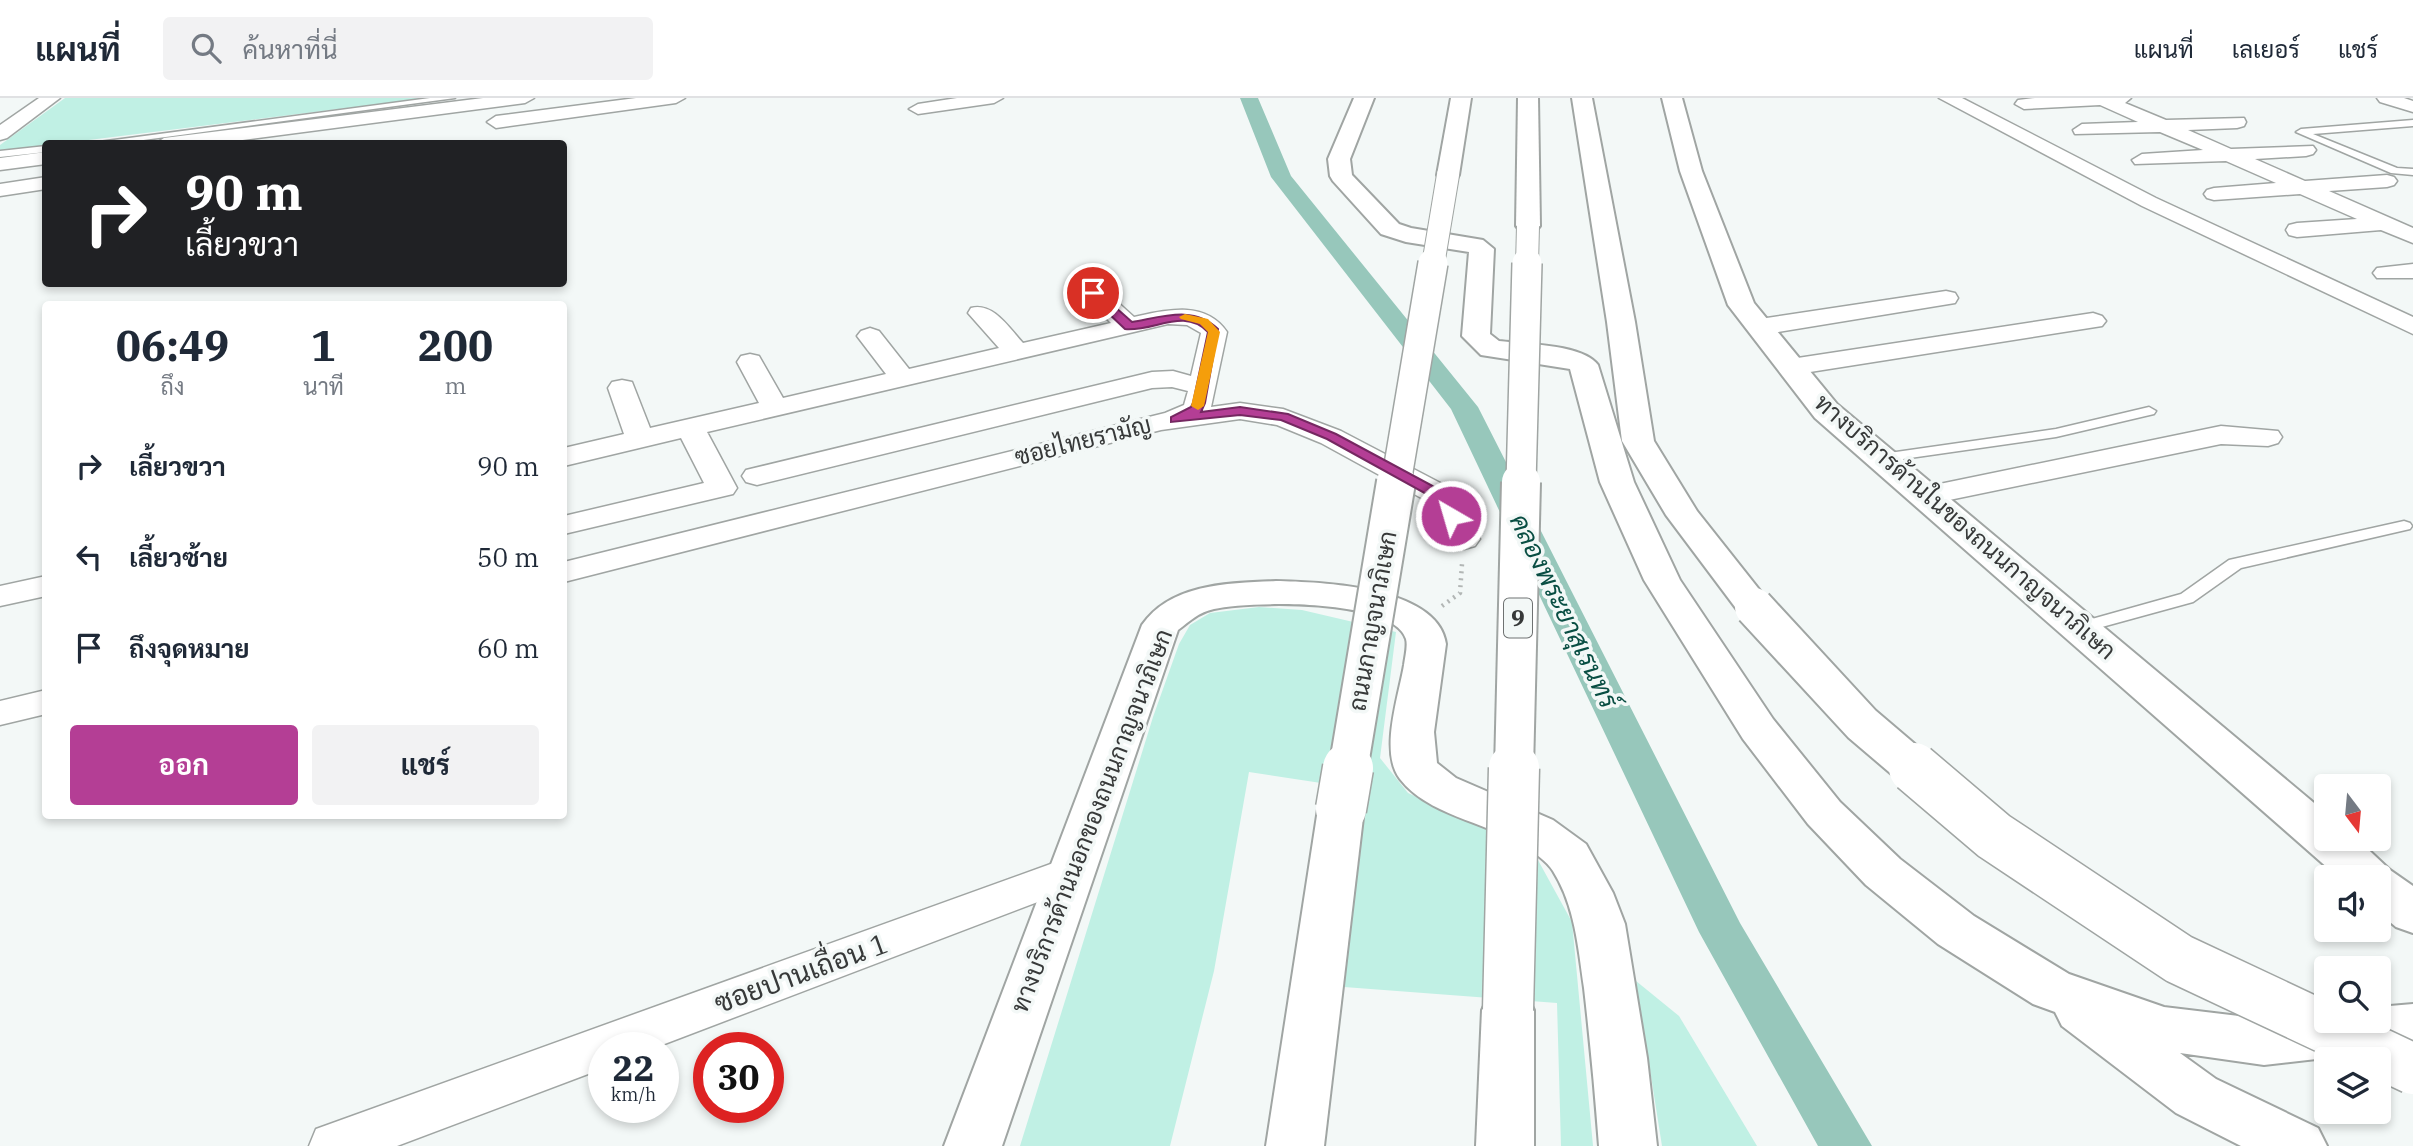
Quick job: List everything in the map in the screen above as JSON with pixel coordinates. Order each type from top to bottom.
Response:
[{"type":"main road","points":[[1364,98],[1339,159],[1341,176],[1390,229],[1406,235],[1474,245],[1482,249],[1476,336],[1491,349],[1573,359],[1583,365],[1617,482],[1662,580],[1758,729],[1824,813],[1883,872],[1956,930],[2051,989],[2196,1096],[2298,1146]]},
{"type":"main road","name":"ถนนกาญจนาภิเษก","points":[[1295,1146],[1341,809],[1461,98]]},
{"type":"main road","name":"9","points":[[1505,1146],[1528,226],[1528,98]]},
{"type":"main road","points":[[1582,98],[1621,321],[1638,441],[1684,515],[1754,607],[1862,724],[1994,836],[2179,959],[2413,1069]]},
{"type":"main road","name":"ทางบริการด้านในของถนนกาญจนาภิเษก","points":[[1672,98],[1691,170],[1741,305],[1826,411],[2356,865]]},
{"type":"main road","name":"ทางบริการด้านนอกของถนนกาญจนาภิเษก","points":[[973,1146],[1161,625],[1188,605],[1241,594],[1312,593],[1349,596],[1401,613],[1417,623]]},
{"type":"main road","points":[[1417,623],[1426,638],[1412,743],[1416,769],[1440,789],[1537,832],[1569,856],[1589,893],[1600,924],[1620,1058],[1628,1146]]},
{"type":"main road","points":[[2391,895],[2413,914]]},
{"type":"main road","points":[[2051,989],[2164,1028],[2264,1042],[2413,1026]]},
{"type":"street","points":[[0,134],[51,98]]},
{"type":"street","points":[[195,140],[525,98]]},
{"type":"street","points":[[464,115],[676,98]]},
{"type":"street","points":[[918,109],[994,98]]},
{"type":"street","points":[[1948,98],[2149,202],[2413,326]]},
{"type":"street","points":[[2024,104],[2129,98]]},
{"type":"street","points":[[2386,98],[2413,107]]},
{"type":"street","points":[[2101,99],[2413,236]]},
{"type":"street","points":[[2082,130],[2237,122]]},
{"type":"street","points":[[2142,160],[2305,150]]},
{"type":"street","points":[[0,164],[42,159]]},
{"type":"street","points":[[2214,194],[2387,181]]},
{"type":"street","points":[[0,190],[42,184]]},
{"type":"street","points":[[2297,230],[2413,222]]},
{"type":"street","points":[[2385,273],[2413,271]]},
{"type":"street","points":[[1093,293],[1129,326]]},
{"type":"street","points":[[1760,327],[1946,298]]},
{"type":"street","points":[[980,313],[1017,352]]},
{"type":"street","points":[[567,456],[1168,317],[1183,317],[1204,321],[1214,332],[1196,410],[1175,419]]},
{"type":"street","points":[[1791,367],[2093,321]]},
{"type":"street","points":[[870,336],[902,379]]},
{"type":"street","points":[[750,362],[775,408]]},
{"type":"street","points":[[757,477],[1152,380],[1173,379],[1203,387]]},
{"type":"street","points":[[622,388],[640,440]]},
{"type":"street","name":"ซอยไทยรามัญ","points":[[567,571],[1175,419],[1240,411],[1283,417],[1319,432],[1437,494],[1464,539]]},
{"type":"street","points":[[567,524],[722,488],[690,428]]},
{"type":"street","points":[[1925,496],[2221,435],[2268,437]]},
{"type":"street","points":[[0,596],[42,587]]},
{"type":"street","points":[[0,713],[42,703]]},
{"type":"street","name":"ซอยปานเถื่อน 1","points":[[335,1146],[1070,873]]},
{"type":"lane","points":[[140,140],[464,115]]},
{"type":"lane","points":[[2413,124],[2301,132],[2395,171],[2413,172]]},
{"type":"lane","points":[[0,155],[42,150]]},
{"type":"lane","points":[[1882,458],[2056,433],[2149,411]]},
{"type":"lane","points":[[2080,628],[2186,598],[2235,564],[2404,526]]},
{"type":"path","points":[[1417,623],[1460,593],[1464,539]]},
{"type":"green space","points":[[65,98],[428,98],[89,140],[42,140],[42,146],[0,151],[0,145]]},
{"type":"green space","points":[[1259,607],[1302,610],[1396,632],[1380,758],[1408,793],[1533,851],[1572,922],[1593,1146],[1561,1146],[1557,1003],[1344,987],[1367,790],[1249,772],[1214,971],[1170,1146],[1020,1146],[1153,717],[1179,644],[1190,625],[1210,613]]},
{"type":"green space","points":[[1636,981],[1679,1016],[1757,1146],[1662,1146]]},
{"type":"waterway","name":"คลองพระยาสุเรนทร์","points":[[1249,98],[1281,177],[1464,407],[1722,932],[1846,1146]]},
{"type":"slow traffic","points":[[1185,317],[1204,321],[1214,332],[1198,406]]},
{"type":"route","points":[[1093,293],[1129,326],[1168,317],[1183,317],[1204,321],[1214,332],[1196,410],[1175,419],[1240,411],[1283,417],[1331,437],[1437,494],[1451,516]]}]
